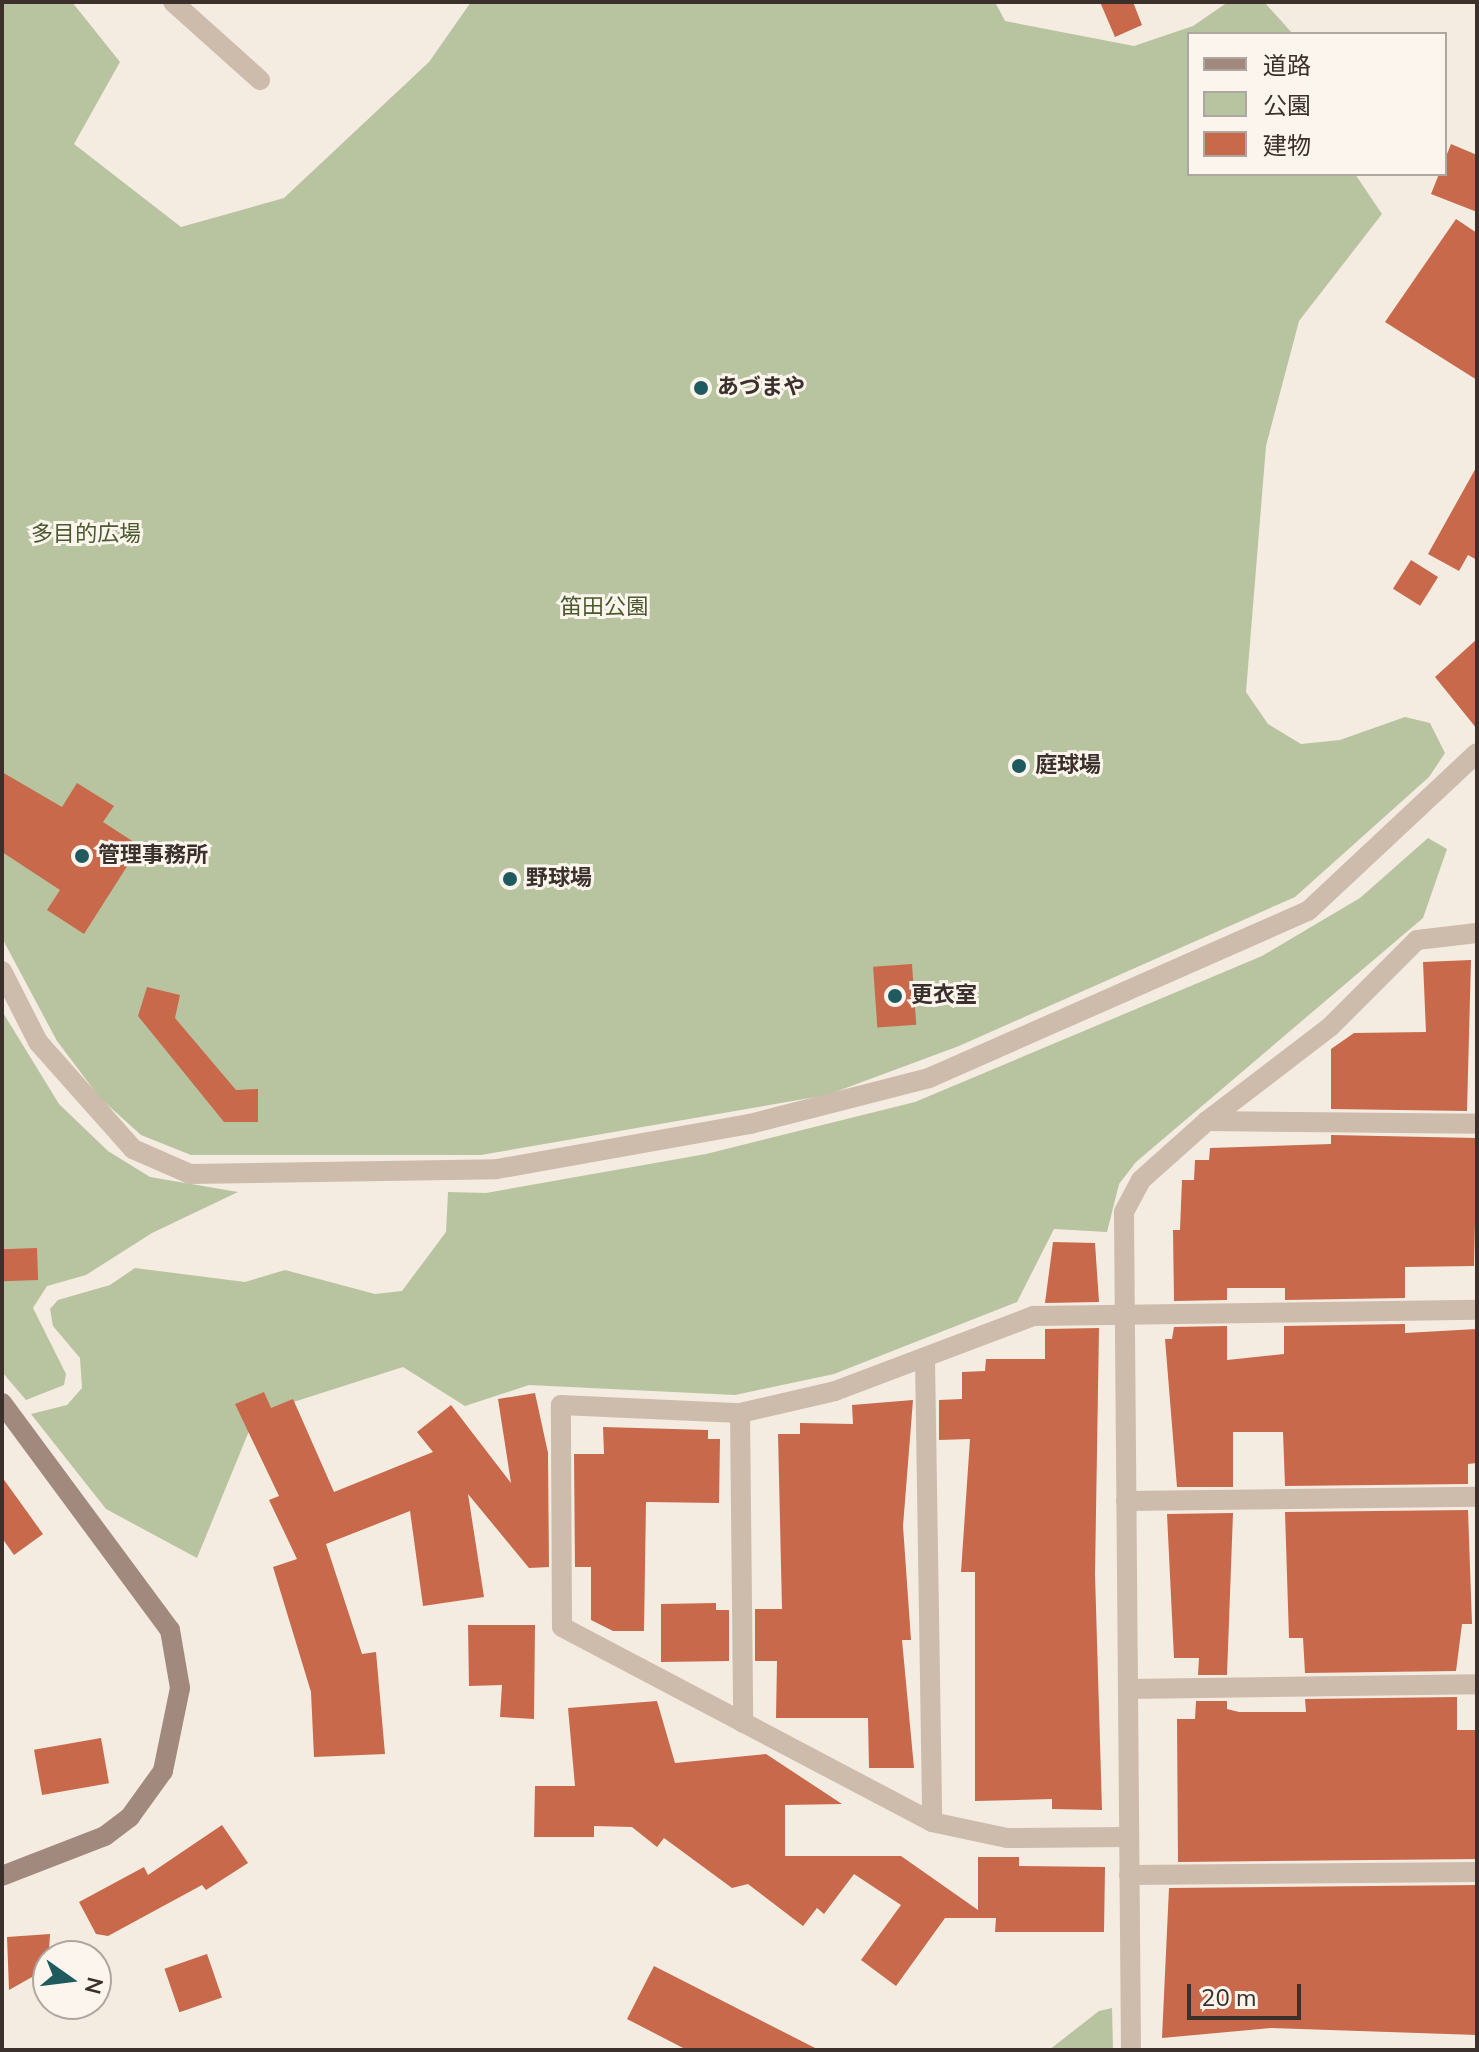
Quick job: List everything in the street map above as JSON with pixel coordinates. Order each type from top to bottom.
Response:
[{"type":"street","points":[[173,2],[260,80]]},
{"type":"street","points":[[2,971],[38,1042],[133,1149],[190,1174],[497,1169],[750,1124],[929,1078],[1308,911],[1477,753]]},
{"type":"street","points":[[1131,2050],[1124,1212],[1141,1180],[1207,1121],[1330,1027],[1417,940],[1477,933]]},
{"type":"street","points":[[1207,1121],[1477,1124]]},
{"type":"street","points":[[1127,1837],[981,1836],[932,1822],[562,1627],[561,1405],[740,1413],[925,1360],[1034,1316],[1477,1310]]},
{"type":"street","points":[[925,1360],[932,1822]]},
{"type":"street","points":[[2,1403],[170,1630],[180,1688],[163,1771],[130,1817],[105,1836],[2,1876]]},
{"type":"street","points":[[740,1413],[743,1723]]},
{"type":"street","points":[[1126,1501],[1477,1497]]},
{"type":"street","points":[[1129,1689],[1477,1684]]},
{"type":"street","points":[[1129,1875],[1477,1872]]},
{"type":"green space","name":"笛田公園","points":[[2,2],[72,2],[120,62],[74,144],[181,227],[284,198],[429,62],[471,2],[995,2],[1005,21],[1134,46],[1193,26],[1228,2],[1264,2],[1291,32],[1187,32],[1187,176],[1356,176],[1382,214],[1299,321],[1266,446],[1246,692],[1268,724],[1301,744],[1340,740],[1405,717],[1430,723],[1445,753],[1429,777],[1295,897],[959,1046],[827,1095],[481,1155],[191,1155],[141,1135],[100,1098],[57,1041],[2,938]]},
{"type":"green space","points":[[1428,838],[1447,849],[1423,918],[1136,1162],[1119,1184],[1107,1232],[1054,1229],[1017,1302],[834,1374],[735,1395],[529,1385],[465,1406],[403,1367],[256,1414],[197,1558],[106,1509],[31,1414],[67,1405],[82,1388],[80,1358],[53,1326],[50,1309],[58,1300],[110,1285],[135,1268],[245,1282],[285,1270],[375,1294],[402,1291],[446,1232],[448,1192],[486,1193],[706,1154],[915,1102],[1262,956],[1360,898]]},
{"type":"green space","points":[[2,1011],[59,1104],[108,1151],[150,1177],[238,1192],[152,1233],[86,1275],[47,1286],[33,1308],[66,1374],[64,1385],[26,1400],[2,1372]]},
{"type":"green space","points":[[1112,2008],[1113,2050],[1049,2050],[1099,2011]]},
{"type":"building","points":[[1100,2],[1133,2],[1142,25],[1115,37]]},
{"type":"building","points":[[1451,144],[1477,155],[1477,212],[1431,194],[1438,176],[1447,176],[1447,154]]},
{"type":"building","points":[[1456,219],[1477,233],[1477,380],[1385,322]]},
{"type":"building","points":[[1477,466],[1477,560],[1468,555],[1459,571],[1428,554]]},
{"type":"building","points":[[1411,560],[1438,577],[1420,606],[1393,589]]},
{"type":"building","points":[[1477,639],[1477,729],[1435,677]]},
{"type":"building","name":"管理事務所","points":[[2,772],[62,807],[77,783],[114,806],[103,822],[140,846],[84,934],[47,910],[60,890],[2,852]]},
{"type":"building","points":[[1471,960],[1467,1111],[1331,1109],[1331,1049],[1354,1033],[1426,1032],[1423,962]]},
{"type":"building","name":"更衣室","points":[[912,964],[916,1025],[877,1028],[873,967]]},
{"type":"building","points":[[147,987],[180,995],[175,1018],[236,1090],[258,1089],[258,1122],[224,1122],[138,1016]]},
{"type":"building","points":[[1331,1135],[1477,1138],[1474,1266],[1405,1267],[1405,1298],[1285,1300],[1285,1288],[1227,1288],[1227,1300],[1174,1301],[1173,1230],[1180,1230],[1182,1180],[1194,1180],[1195,1160],[1209,1160],[1210,1148],[1331,1144]]},
{"type":"building","points":[[1053,1242],[1095,1243],[1099,1302],[1045,1303]]},
{"type":"building","points":[[37,1248],[38,1280],[3,1281],[2,1249]]},
{"type":"building","points":[[1405,1324],[1405,1333],[1477,1329],[1477,1463],[1468,1464],[1468,1484],[1285,1486],[1283,1432],[1233,1432],[1233,1487],[1177,1487],[1165,1339],[1172,1339],[1174,1327],[1227,1326],[1227,1360],[1284,1354],[1284,1326]]},
{"type":"building","points":[[1099,1328],[1095,1574],[1102,1810],[1052,1809],[1052,1799],[975,1801],[975,1572],[961,1572],[970,1439],[939,1440],[939,1400],[962,1399],[962,1372],[985,1371],[986,1359],[1045,1359],[1045,1329]]},
{"type":"building","points":[[264,1392],[271,1408],[293,1399],[334,1492],[433,1452],[417,1432],[451,1405],[511,1483],[498,1399],[535,1393],[548,1453],[549,1567],[529,1568],[468,1494],[484,1597],[423,1606],[410,1511],[326,1544],[362,1654],[376,1652],[385,1754],[314,1757],[311,1692],[273,1567],[297,1559],[269,1500],[279,1496],[235,1404]]},
{"type":"building","points":[[913,1400],[903,1526],[911,1640],[902,1640],[914,1768],[869,1768],[868,1718],[776,1718],[777,1661],[755,1661],[755,1609],[782,1609],[778,1434],[800,1434],[800,1423],[853,1424],[852,1405]]},
{"type":"building","points":[[603,1427],[708,1430],[708,1439],[720,1439],[719,1503],[646,1502],[644,1631],[613,1631],[591,1620],[591,1567],[575,1567],[574,1454],[604,1454]]},
{"type":"building","points":[[2,1477],[43,1534],[14,1555],[2,1538]]},
{"type":"building","points":[[1468,1510],[1472,1624],[1462,1624],[1456,1671],[1305,1673],[1303,1638],[1289,1638],[1285,1512]]},
{"type":"building","points":[[1233,1513],[1227,1675],[1198,1675],[1199,1658],[1174,1658],[1167,1514]]},
{"type":"building","points":[[716,1603],[716,1610],[729,1610],[729,1661],[661,1662],[661,1604]]},
{"type":"building","points":[[468,1625],[535,1625],[534,1719],[500,1717],[502,1685],[469,1686]]},
{"type":"building","points":[[1457,1697],[1457,1730],[1477,1730],[1477,1859],[1178,1862],[1177,1719],[1195,1719],[1196,1701],[1227,1701],[1227,1709],[1239,1712],[1306,1712],[1305,1699]]},
{"type":"building","points":[[657,1701],[675,1763],[766,1754],[842,1804],[785,1805],[785,1856],[901,1856],[978,1910],[978,1857],[1019,1857],[1019,1866],[1105,1867],[1104,1932],[995,1932],[996,1918],[945,1918],[896,1986],[861,1960],[901,1905],[854,1874],[824,1914],[817,1908],[803,1926],[748,1884],[732,1888],[664,1838],[657,1847],[632,1827],[594,1826],[594,1837],[534,1837],[535,1786],[575,1786],[568,1708]]},
{"type":"building","points":[[101,1738],[109,1783],[42,1795],[34,1750]]},
{"type":"building","points":[[222,1825],[248,1863],[206,1890],[202,1885],[108,1936],[96,1934],[79,1902],[144,1867],[148,1875]]},
{"type":"building","points":[[1477,1885],[1477,2035],[1271,2028],[1162,2038],[1169,1888]]},
{"type":"building","points":[[50,1934],[50,1940],[32,1940],[32,1977],[9,1990],[7,1937]]},
{"type":"building","points":[[207,1954],[222,1997],[179,2012],[164,1969]]},
{"type":"building","points":[[654,1966],[819,2050],[687,2050],[627,2019]]},
{"type":"place","name":"あづまや","points":[[701,388]]},
{"type":"place","name":"庭球場","points":[[1019,766]]},
{"type":"place","name":"管理事務所","points":[[82,856]]},
{"type":"place","name":"野球場","points":[[510,879]]},
{"type":"place","name":"更衣室","points":[[895,996]]},
{"type":"park label","name":"多目的広場","points":[[86,535]]}]
